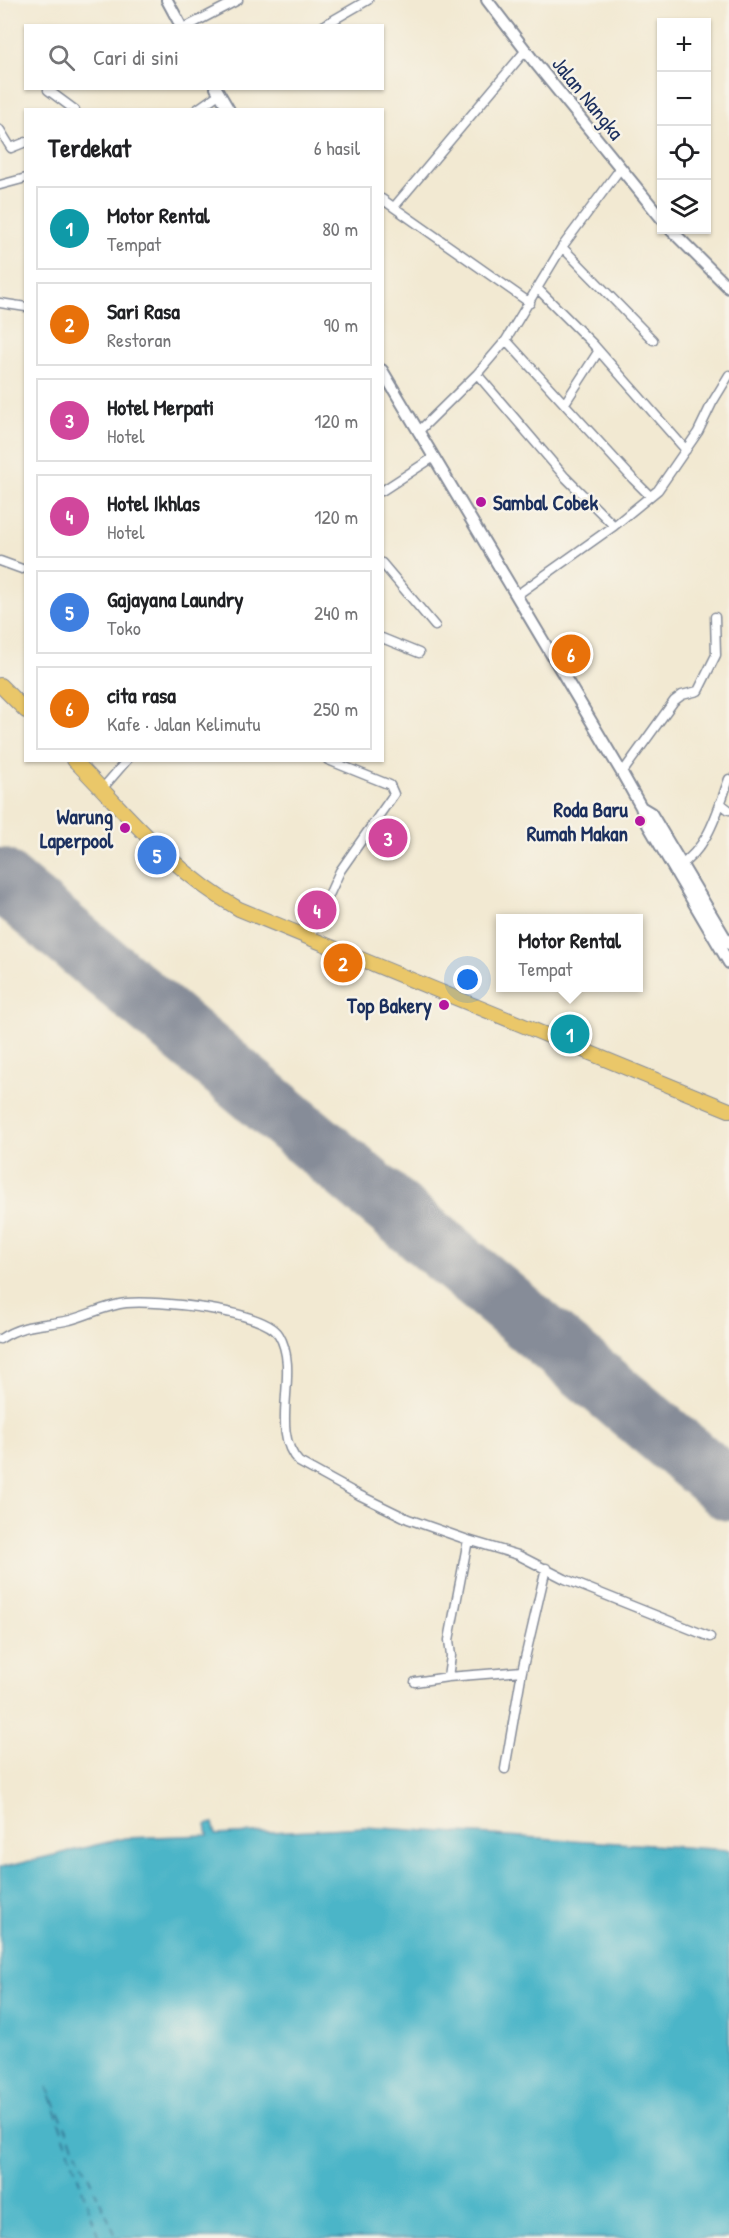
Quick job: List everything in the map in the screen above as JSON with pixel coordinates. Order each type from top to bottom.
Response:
[{"type":"highway","points":[[0,685],[24,709]]},
{"type":"highway","points":[[76,762],[175,864],[205,888],[239,909],[729,1110]]},
{"type":"street","points":[[167,0],[180,24]]},
{"type":"street","points":[[192,24],[238,0]]},
{"type":"street","points":[[326,24],[368,0]]},
{"type":"street","name":"Jalan Nangka","points":[[487,0],[657,213]]},
{"type":"street","points":[[394,207],[526,50]]},
{"type":"street","points":[[48,90],[72,108]]},
{"type":"street","points":[[198,108],[218,91],[228,108]]},
{"type":"street","points":[[0,130],[11,148],[24,143]]},
{"type":"street","points":[[418,432],[477,374],[506,340],[562,247],[620,169]]},
{"type":"street","points":[[0,185],[24,179]]},
{"type":"street","points":[[384,200],[530,303]]},
{"type":"street","points":[[675,234],[729,288]]},
{"type":"street","points":[[562,247],[653,340]]},
{"type":"street","points":[[538,288],[686,450]]},
{"type":"street","points":[[0,303],[24,307]]},
{"type":"street","points":[[506,340],[650,496]]},
{"type":"street","points":[[565,403],[598,352]]},
{"type":"street","points":[[384,373],[641,807],[651,813],[729,963]]},
{"type":"street","points":[[477,374],[558,469],[614,526]]},
{"type":"street","points":[[517,596],[614,526],[658,490],[686,450],[729,375]]},
{"type":"street","points":[[384,490],[434,458]]},
{"type":"street","points":[[0,561],[22,570]]},
{"type":"street","points":[[384,565],[435,626]]},
{"type":"street","points":[[622,773],[674,701],[682,695],[698,691],[716,655],[715,617]]},
{"type":"street","points":[[384,639],[419,653]]},
{"type":"street","points":[[102,789],[125,762]]},
{"type":"street","points":[[310,937],[340,871],[394,794],[390,785],[333,762]]},
{"type":"street","points":[[678,867],[696,853],[706,837],[729,779]]},
{"type":"street","points":[[720,803],[729,810]]},
{"type":"street","points":[[678,867],[729,944]]},
{"type":"street","points":[[0,1339],[20,1328],[68,1320],[123,1303],[138,1302],[170,1304],[238,1314],[268,1323],[279,1334],[287,1351],[286,1423],[292,1455],[314,1472],[408,1519],[518,1555],[565,1579],[710,1637]]},
{"type":"street","points":[[448,1677],[451,1656],[449,1640],[468,1540]]},
{"type":"street","points":[[505,1769],[522,1671],[546,1568]]},
{"type":"street","points":[[415,1682],[522,1671]]},
{"type":"water","points":[[213,1823],[216,1835],[365,1827],[729,1850],[729,2238],[0,2238],[0,1868],[125,1838],[208,1835],[206,1825]]},
{"type":"ferry route","points":[[47,2087],[117,2238]]},
{"type":"ferry route","points":[[50,2096],[99,2238]]},
{"type":"taxiway","points":[[707,1472],[717,1477],[729,1477]]},
{"type":"runway","points":[[0,879],[729,1490]]},
{"type":"place","name":"Sambal Cobek","points":[[481,502]]},
{"type":"place","name":"cita rasa","points":[[571,654]]},
{"type":"place","name":"Roda Baru Rumah Makan","points":[[640,821]]},
{"type":"place","name":"Warung Laperpool","points":[[125,828]]},
{"type":"place","name":"Hotel Merpati","points":[[388,838]]},
{"type":"place","name":"Gajayana Laundry","points":[[157,855]]},
{"type":"place","name":"Hotel Ikhlas","points":[[317,910]]},
{"type":"place","name":"Sari Rasa","points":[[343,963]]},
{"type":"place","name":"Top Bakery","points":[[444,1005]]},
{"type":"place","name":"Motor Rental","points":[[570,1034]]}]
